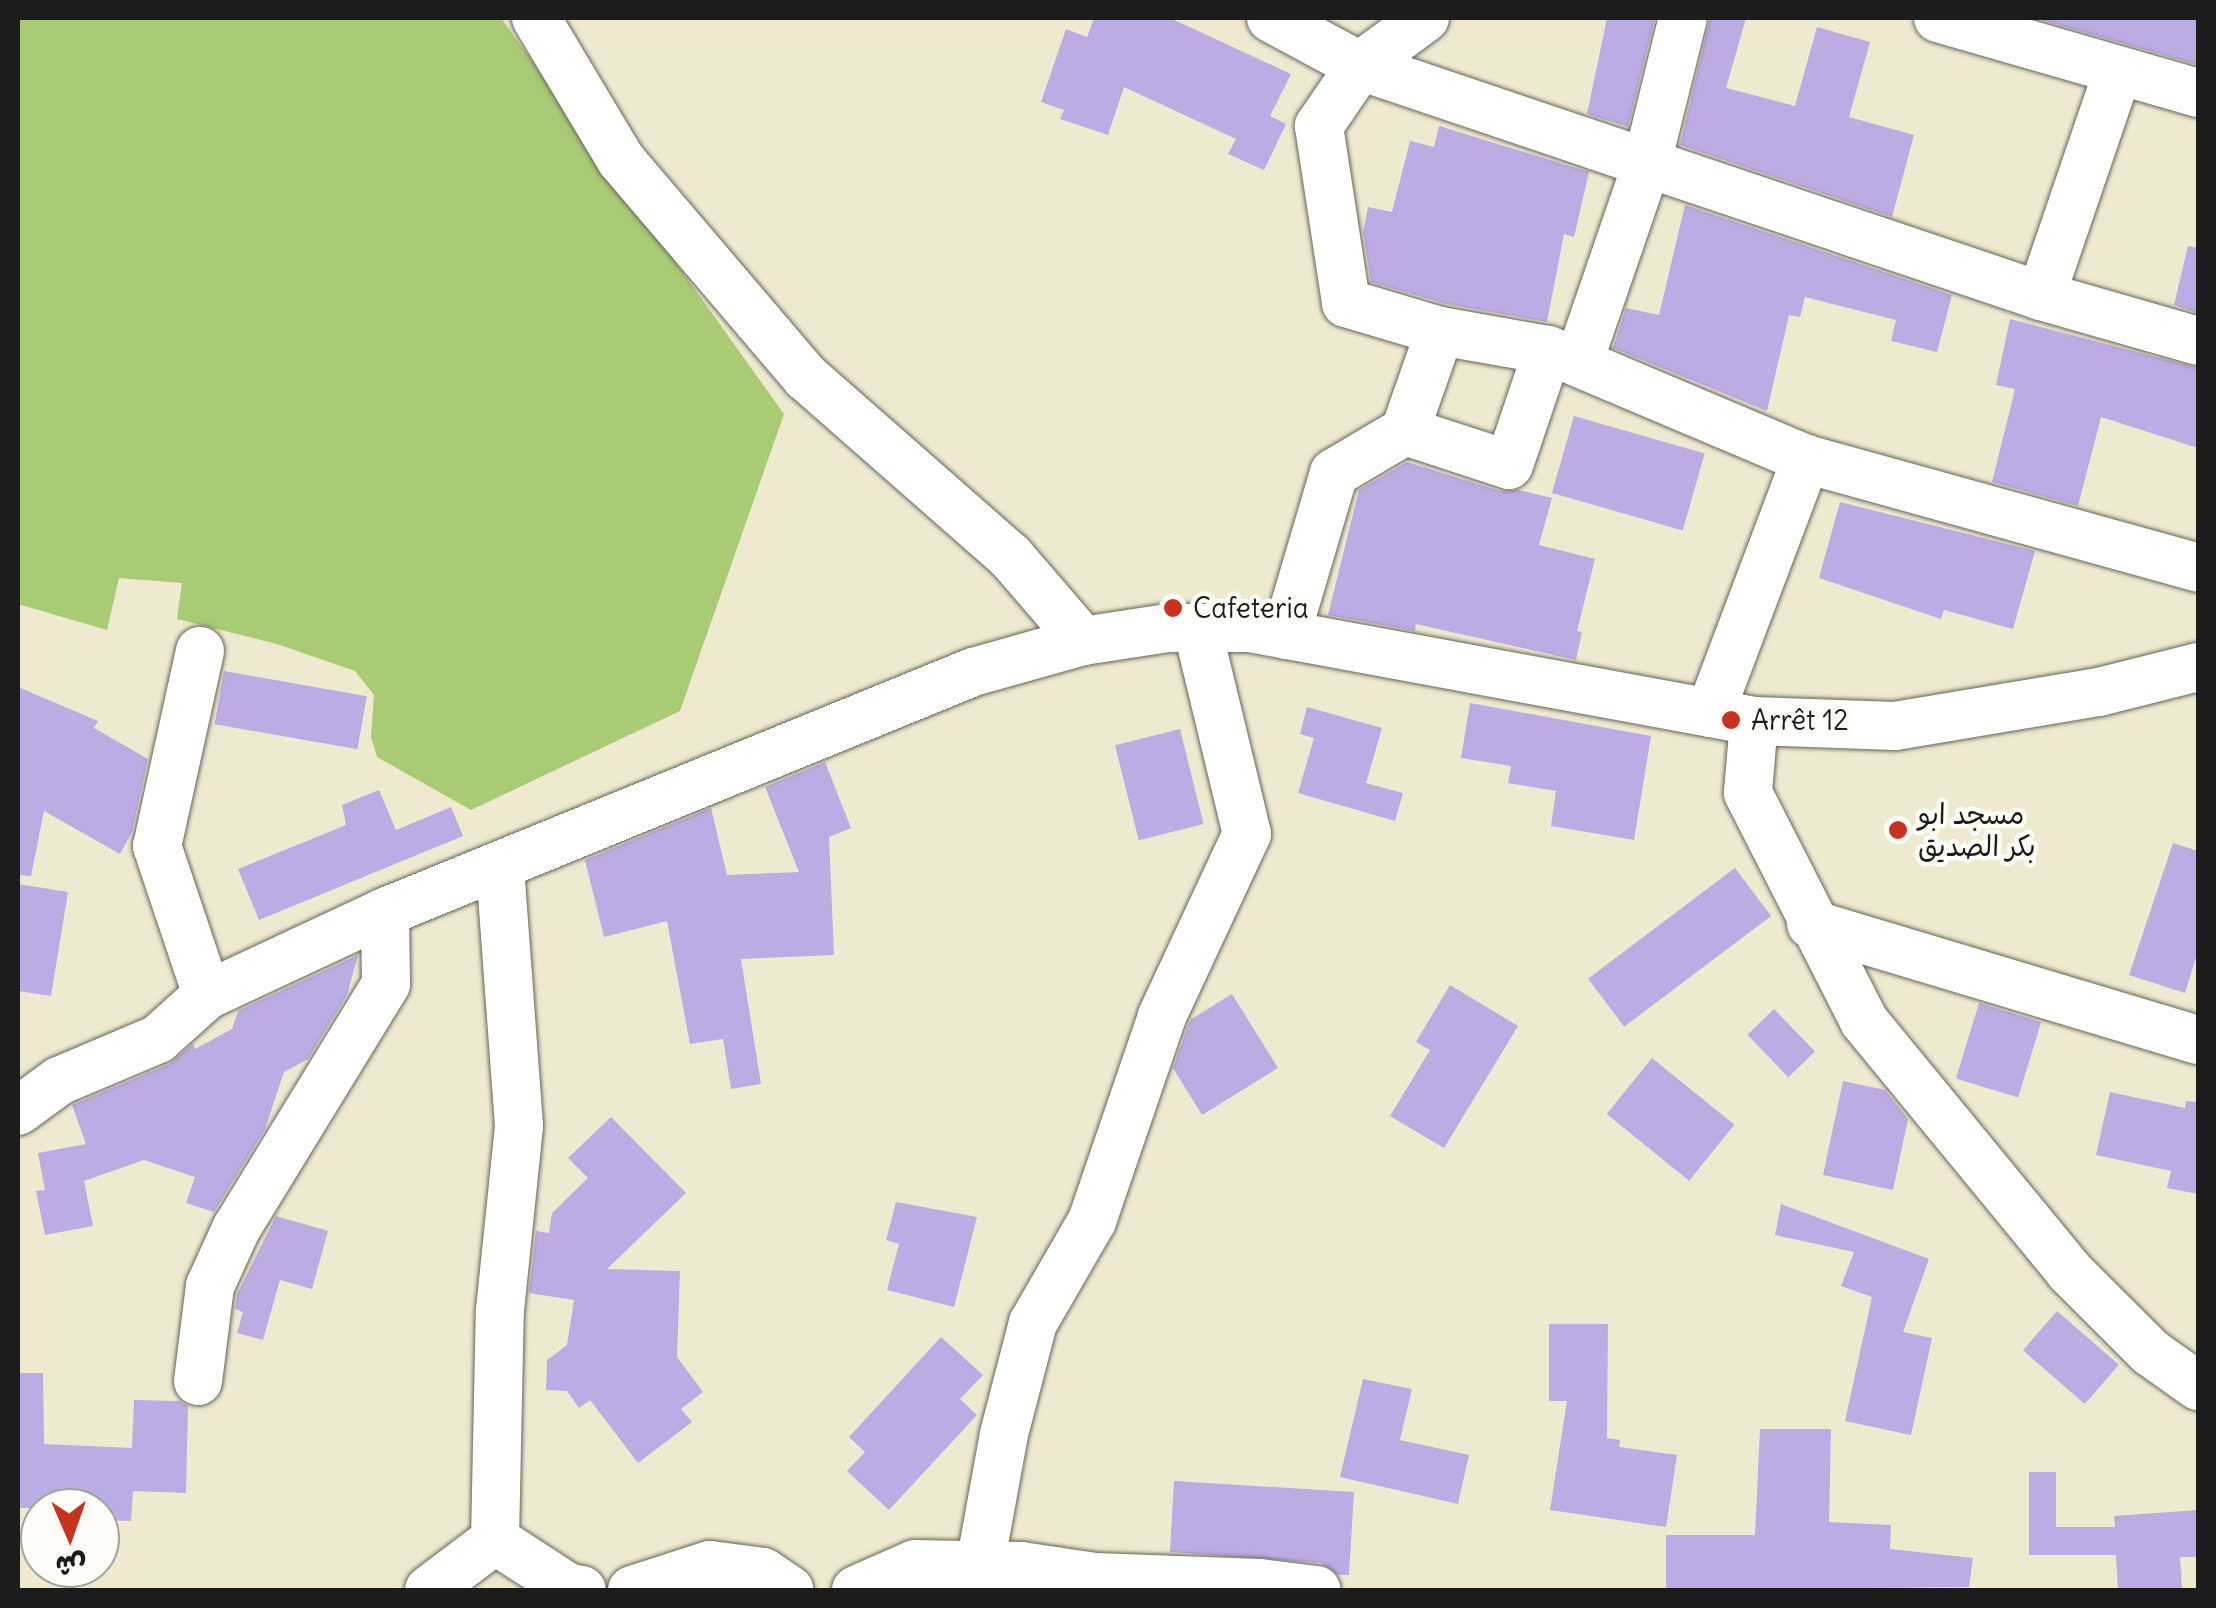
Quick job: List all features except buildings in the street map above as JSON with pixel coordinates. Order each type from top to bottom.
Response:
[{"type":"street","points":[[536,18],[620,160],[806,377],[1010,556],[1083,641]]},
{"type":"street","points":[[1270,18],[1360,66],[2041,296],[2198,341]]},
{"type":"street","points":[[1425,18],[1360,66],[1320,126],[1346,302],[1440,330],[1564,356],[1806,459],[2198,568]]},
{"type":"street","points":[[1405,431],[1509,465],[1564,356],[1647,163],[1684,18]]},
{"type":"street","points":[[1938,18],[2198,93]]},
{"type":"street","points":[[2041,296],[2118,71]]},
{"type":"street","points":[[1286,634],[1334,472],[1405,431],[1440,330]]},
{"type":"street","points":[[1806,459],[1732,717],[1748,793],[1810,924],[1864,1021],[2069,1271],[2150,1352],[2198,1386]]},
{"type":"street","points":[[980,1565],[1004,1434],[1033,1323],[1092,1221],[1162,1016],[1247,834],[1198,628]]},
{"type":"street","points":[[18,1111],[59,1081],[158,1039],[208,995],[385,912],[973,672],[1083,641],[1198,628],[1286,634],[1732,717],[1895,726],[2099,692],[2198,667]]},
{"type":"street","points":[[200,651],[157,846],[208,995]]},
{"type":"street","points":[[494,1540],[500,1310],[518,1126],[500,868]]},
{"type":"street","points":[[198,1381],[210,1286],[236,1229],[386,984],[385,912]]},
{"type":"street","points":[[1810,924],[2198,1040]]},
{"type":"street","points":[[429,1590],[494,1540]]},
{"type":"street","points":[[494,1540],[569,1588],[582,1590]]},
{"type":"street","points":[[856,1590],[915,1564],[980,1565],[1094,1584],[1317,1590]]},
{"type":"street","points":[[632,1590],[710,1565],[764,1572],[790,1590]]},
{"type":"green space","points":[[18,18],[501,18],[784,414],[680,711],[471,810],[377,757],[371,737],[374,695],[355,671],[277,644],[177,619],[182,583],[119,578],[107,630],[18,604]]},
{"type":"place","name":"Cafeteria","points":[[1173,608]]},
{"type":"place","name":"Arrêt 12","points":[[1731,720]]},
{"type":"place","name":"مسجد ابو بكر الصديق","points":[[1898,830]]}]
